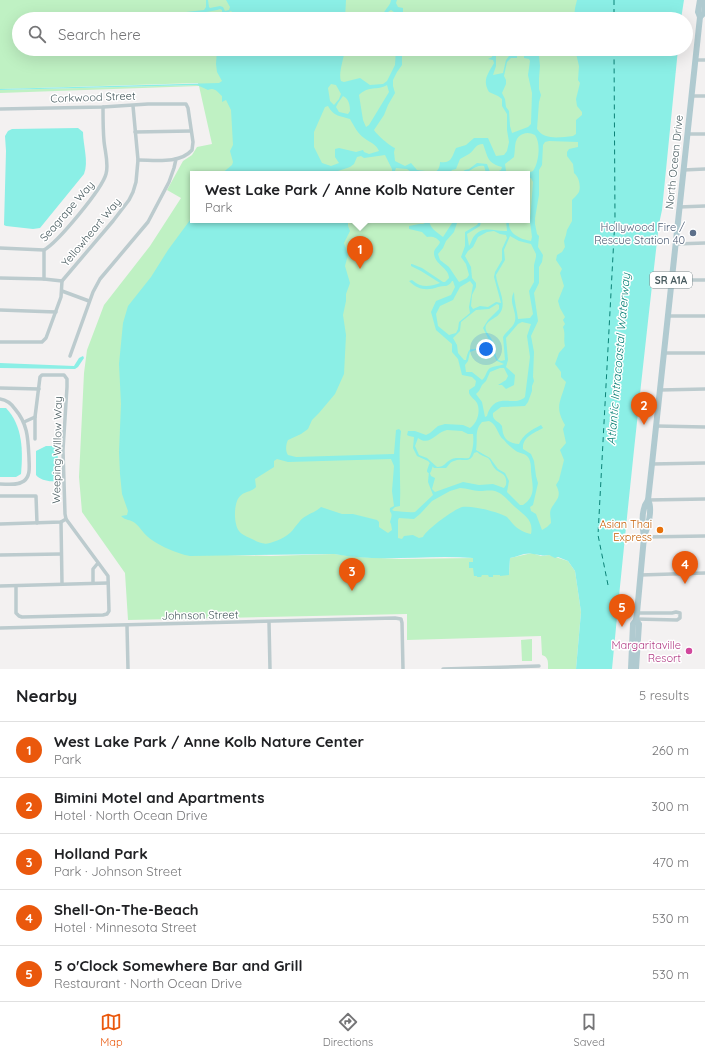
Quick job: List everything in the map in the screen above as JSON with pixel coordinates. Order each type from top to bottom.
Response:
[{"type":"main road","name":"North Ocean Drive","points":[[700,0],[698,12],[702,21]]},
{"type":"main road","name":"North Ocean Drive","points":[[631,669],[633,624],[636,617],[644,537],[642,526],[645,504],[648,500],[675,244],[696,60],[705,0]]},
{"type":"main road","name":"North Ocean Drive","points":[[636,617],[639,624],[636,669]]},
{"type":"street","points":[[696,60],[705,60]]},
{"type":"street","points":[[692,96],[705,96]]},
{"type":"street","name":"Corkwood Street","points":[[0,109],[186,104],[188,108],[191,131]]},
{"type":"street","name":"Yellowheart Way","points":[[0,342],[42,342],[46,338],[62,291],[62,281],[129,200],[136,182],[138,160],[133,106]]},
{"type":"street","name":"Seagrape Way","points":[[44,279],[44,250],[55,241],[88,203],[101,185],[106,174],[107,163],[103,129],[103,107]]},
{"type":"street","points":[[135,132],[191,131],[192,150],[183,158],[138,160]]},
{"type":"street","points":[[688,134],[705,134]]},
{"type":"street","points":[[70,356],[89,301],[100,279],[148,222],[169,182],[176,159]]},
{"type":"street","points":[[684,170],[705,169]]},
{"type":"street","points":[[680,207],[705,206]]},
{"type":"street","points":[[675,244],[705,243]]},
{"type":"street","points":[[0,248],[44,250]]},
{"type":"street","points":[[0,278],[62,281]]},
{"type":"street","points":[[672,280],[705,280]]},
{"type":"street","points":[[62,291],[89,301]]},
{"type":"street","points":[[0,310],[56,312]]},
{"type":"street","points":[[668,316],[705,316]]},
{"type":"street","points":[[664,353],[705,353]]},
{"type":"street","name":"Weeping Willow Way","points":[[16,586],[16,613],[22,617],[107,614],[109,611],[108,576],[66,519],[65,514],[64,450],[67,379],[64,375],[42,375],[40,377],[38,389]]},
{"type":"street","points":[[0,388],[38,389],[35,417],[35,439]]},
{"type":"street","points":[[660,390],[705,389]]},
{"type":"street","points":[[0,399],[12,404],[24,422],[27,431],[29,469],[28,476],[23,482],[16,484],[0,484]]},
{"type":"street","points":[[24,422],[35,417]]},
{"type":"street","points":[[656,426],[705,427]]},
{"type":"street","points":[[652,464],[705,463]]},
{"type":"street","points":[[0,496],[36,496],[37,523]]},
{"type":"street","points":[[648,500],[705,499]]},
{"type":"street","points":[[0,524],[61,522],[66,519]]},
{"type":"street","points":[[61,522],[62,584]]},
{"type":"street","points":[[644,537],[705,536]]},
{"type":"street","points":[[0,555],[61,554]]},
{"type":"street","points":[[93,583],[93,569],[98,563]]},
{"type":"street","points":[[640,575],[705,573]]},
{"type":"street","points":[[0,586],[108,583]]},
{"type":"street","points":[[678,612],[681,615],[679,620],[636,617],[678,612]]},
{"type":"street","points":[[672,613],[672,620]]},
{"type":"street","name":"Johnson Street","points":[[0,628],[127,626],[395,618],[401,619],[402,623],[403,669]]},
{"type":"street","points":[[269,622],[270,669]]},
{"type":"street","points":[[127,626],[128,669]]},
{"type":"street","points":[[443,669],[539,666]]},
{"type":"green space","points":[[0,0],[593,0],[594,12],[12,12],[12,56],[596,56],[564,549],[187,554],[271,556],[334,554],[358,557],[401,559],[474,558],[474,563],[469,568],[473,568],[481,575],[489,575],[489,577],[493,577],[493,575],[509,575],[510,558],[532,553],[541,556],[549,555],[568,561],[575,571],[581,612],[576,669],[548,669],[547,659],[542,655],[541,636],[407,640],[407,614],[128,620],[125,573],[82,512],[79,477],[84,373],[87,350],[104,305],[150,246],[181,198],[167,190],[183,161],[192,155],[197,147],[212,144],[199,86],[0,93]],"holes":[[[198,83],[198,85],[1,90]]]},
{"type":"green space","points":[[532,639],[532,661],[522,661],[521,640]]},
{"type":"water","points":[[206,0],[208,0],[210,8],[220,6],[223,7],[225,11],[229,10],[230,7],[226,0],[346,0],[345,12],[222,12],[220,9],[205,12],[186,12],[204,10],[206,7]]},
{"type":"water","points":[[391,0],[397,0],[396,3],[398,7],[403,8],[403,12],[394,12],[391,10],[385,12]]},
{"type":"water","points":[[577,0],[684,0],[682,12],[575,12]]},
{"type":"water","points":[[217,56],[344,56],[340,78],[341,81],[344,82],[360,78],[370,85],[383,84],[387,81],[395,65],[396,56],[402,56],[402,65],[393,80],[395,93],[384,115],[374,130],[395,148],[395,161],[405,166],[411,163],[417,170],[425,171],[410,171],[407,169],[396,168],[395,171],[392,171],[385,155],[364,158],[361,156],[357,157],[354,164],[350,167],[338,171],[225,171],[232,165],[233,162],[230,151],[233,145],[231,110],[226,100],[222,102],[222,96],[217,92],[197,85],[0,90],[219,83],[222,81],[217,72]],"holes":[[[331,84],[336,85],[341,94],[334,105],[330,101],[328,88]],[[387,85],[389,92],[369,125],[366,127],[363,120],[359,95],[366,90]],[[343,96],[349,102],[350,111],[348,114],[339,112],[336,107]],[[328,106],[335,114],[350,119],[356,130],[364,138],[375,145],[379,151],[369,154],[363,150],[356,152],[339,148],[335,149],[335,157],[339,163],[331,166],[322,163],[314,147],[314,132],[325,107]]]},
{"type":"water","name":"Atlantic Intracoastal Waterway","points":[[492,56],[496,56],[496,66],[493,75],[503,73],[506,60],[509,56],[517,56],[517,58],[511,58],[507,62],[504,76],[506,84],[502,93],[505,99],[506,107],[509,111],[512,133],[528,127],[531,124],[532,93],[528,75],[530,61],[529,59],[524,58],[524,56],[539,56],[539,89],[541,95],[537,129],[540,133],[549,137],[558,137],[573,136],[576,134],[576,120],[582,115],[582,112],[577,106],[576,99],[580,83],[578,80],[579,66],[577,56],[677,56],[662,210],[659,224],[634,446],[612,669],[576,669],[581,612],[575,571],[568,561],[558,557],[555,558],[549,555],[524,554],[510,558],[509,575],[493,575],[493,577],[489,577],[488,575],[482,575],[481,577],[477,577],[474,576],[473,568],[469,568],[469,562],[473,562],[473,558],[369,558],[334,554],[190,556],[162,546],[146,535],[135,523],[121,516],[127,515],[128,511],[122,494],[119,452],[121,404],[119,364],[123,323],[128,306],[151,277],[168,250],[190,220],[190,223],[348,223],[350,231],[344,243],[348,255],[345,266],[350,283],[346,294],[343,315],[346,335],[344,374],[335,394],[312,420],[308,429],[288,440],[286,452],[288,455],[296,457],[394,454],[396,430],[399,429],[401,431],[400,506],[395,507],[392,510],[415,512],[433,495],[428,482],[429,471],[431,476],[435,478],[432,489],[435,492],[463,482],[479,485],[493,484],[504,488],[506,485],[506,477],[495,469],[488,458],[477,452],[474,453],[468,460],[453,461],[446,468],[434,468],[428,461],[417,456],[413,448],[414,437],[407,435],[408,431],[415,431],[426,435],[438,426],[445,424],[463,425],[470,428],[476,420],[479,410],[477,403],[469,393],[469,390],[475,386],[476,381],[472,377],[462,375],[458,359],[452,352],[452,344],[436,330],[431,312],[436,301],[451,295],[455,287],[453,281],[447,285],[423,289],[409,281],[412,280],[422,286],[440,283],[411,266],[411,264],[422,268],[443,282],[449,278],[447,271],[436,260],[434,253],[440,242],[434,237],[427,237],[422,232],[409,229],[409,226],[430,223],[432,228],[443,237],[452,223],[457,223],[454,232],[438,254],[440,260],[449,267],[459,282],[467,278],[469,275],[466,264],[461,257],[465,246],[465,232],[478,223],[481,223],[480,226],[467,234],[469,246],[475,235],[483,230],[507,231],[506,223],[509,223],[512,232],[515,235],[522,239],[531,241],[532,237],[530,222],[533,182],[530,178],[530,172],[533,171],[537,163],[539,148],[537,139],[535,135],[530,133],[524,133],[518,138],[516,141],[514,157],[505,164],[506,171],[499,171],[502,167],[493,164],[487,156],[483,144],[478,145],[469,154],[460,159],[456,169],[436,171],[440,166],[440,162],[449,161],[456,148],[466,145],[474,138],[488,138],[496,156],[504,155],[507,151],[509,142],[507,114],[502,106],[502,99],[489,92],[486,84],[488,74],[494,63],[493,60],[488,59]],"holes":[[[549,141],[578,142],[578,147],[569,149],[567,156],[573,164],[574,173],[579,182],[580,190],[572,200],[572,221],[567,230],[564,241],[565,247],[562,252],[557,255],[556,260],[562,269],[560,273],[564,286],[558,301],[565,317],[563,320],[565,324],[563,327],[565,346],[559,353],[555,364],[561,372],[561,377],[566,382],[559,408],[565,425],[563,429],[566,443],[560,450],[564,460],[559,480],[556,485],[559,496],[550,511],[551,523],[542,530],[536,514],[531,511],[530,507],[533,505],[538,483],[534,461],[531,454],[523,449],[523,445],[527,438],[543,428],[541,425],[528,433],[519,444],[513,443],[505,438],[502,426],[494,419],[493,413],[501,407],[525,406],[532,391],[534,381],[534,352],[531,336],[538,321],[534,293],[539,283],[539,267],[542,262],[543,255],[538,247],[539,236],[537,234],[535,218],[539,195],[539,170],[542,165],[543,145],[545,142]],[[494,231],[506,235],[507,238],[502,249],[502,260],[495,272],[494,277],[501,303],[496,302],[488,307],[480,306],[473,309],[471,306],[472,295],[476,287],[476,283],[472,278],[471,267],[465,256],[473,247],[478,237],[487,232]],[[510,236],[519,241],[531,244],[536,254],[534,265],[534,282],[529,291],[533,314],[530,318],[518,319],[514,292],[512,296],[512,303],[515,313],[515,321],[513,326],[503,337],[505,360],[501,361],[497,359],[494,344],[487,332],[486,326],[487,323],[498,316],[502,309],[502,296],[496,275],[505,260],[504,250]],[[470,281],[473,285],[469,307],[470,313],[459,322],[456,333],[449,335],[438,326],[436,314],[440,306],[453,300],[460,287]],[[497,304],[499,305],[499,309],[488,320],[483,328],[490,342],[484,342],[476,349],[469,350],[466,360],[464,360],[458,353],[457,345],[453,338],[460,331],[461,322],[476,310],[489,309]],[[522,322],[531,324],[527,336],[530,357],[525,397],[516,401],[500,401],[490,408],[487,416],[485,417],[482,402],[476,394],[486,381],[490,372],[504,368],[508,376],[506,380],[498,385],[502,385],[506,389],[514,385],[515,375],[506,367],[508,360],[506,338],[518,324]],[[484,344],[490,344],[497,361],[504,364],[490,368],[482,380],[472,372],[466,372],[465,365],[468,361],[470,352],[478,349]],[[489,421],[492,423],[502,438],[516,451],[527,456],[530,461],[533,490],[532,494],[523,505],[520,505],[507,492],[509,481],[505,473],[498,469],[490,458],[476,450],[478,428],[482,422]],[[443,431],[462,431],[468,434],[473,434],[473,446],[469,458],[454,458],[442,466],[437,467],[427,458],[419,455],[415,446],[418,438],[426,441],[430,440]],[[277,459],[288,462],[391,459],[394,466],[392,491],[394,506],[390,508],[390,522],[392,530],[388,533],[379,527],[379,522],[377,520],[353,514],[342,514],[321,507],[305,516],[290,533],[267,544],[245,536],[240,532],[236,524],[235,508],[237,501],[241,495],[256,487],[255,479],[274,467],[274,461]],[[460,488],[477,491],[495,491],[528,518],[532,529],[531,534],[519,529],[503,515],[485,509],[462,507],[435,525],[423,537],[419,538],[413,535],[404,536],[402,539],[398,538],[399,518],[414,519],[432,501],[450,491]]]},
{"type":"water","points":[[78,128],[83,132],[86,159],[84,174],[40,228],[33,229],[4,225],[5,136],[8,131],[12,129]]},
{"type":"water","points":[[477,163],[487,164],[490,171],[485,171],[484,166],[478,166],[468,171],[464,171]]},
{"type":"water","points":[[83,356],[84,358],[75,369],[0,368],[0,363],[74,366],[79,358]]},
{"type":"water","points":[[0,408],[6,408],[12,415],[21,439],[21,474],[16,477],[0,477]]},
{"type":"water","points":[[46,446],[55,446],[58,451],[57,478],[55,481],[45,480],[36,475],[36,451]]},
{"type":"waterway","points":[[429,471],[431,465]]},
{"type":"ferry route","points":[[614,0],[614,12]]},
{"type":"ferry route","points":[[608,585],[598,535],[615,218],[614,56]]},
{"type":"place","name":"Hollywood Fire / Rescue Station 40","points":[[693,233]]},
{"type":"place","name":"West Lake Park / Anne Kolb Nature Center","points":[[360,269]]},
{"type":"place","name":"Bimini Motel and Apartments","points":[[644,425]]},
{"type":"place","name":"Asian Thai Express","points":[[660,530]]},
{"type":"place","name":"Shell-On-The-Beach","points":[[685,584]]},
{"type":"place","name":"Holland Park","points":[[352,591]]},
{"type":"place","name":"5 o'Clock Somewhere Bar and Grill","points":[[622,627]]},
{"type":"place","name":"Margaritaville Resort","points":[[689,651]]}]
